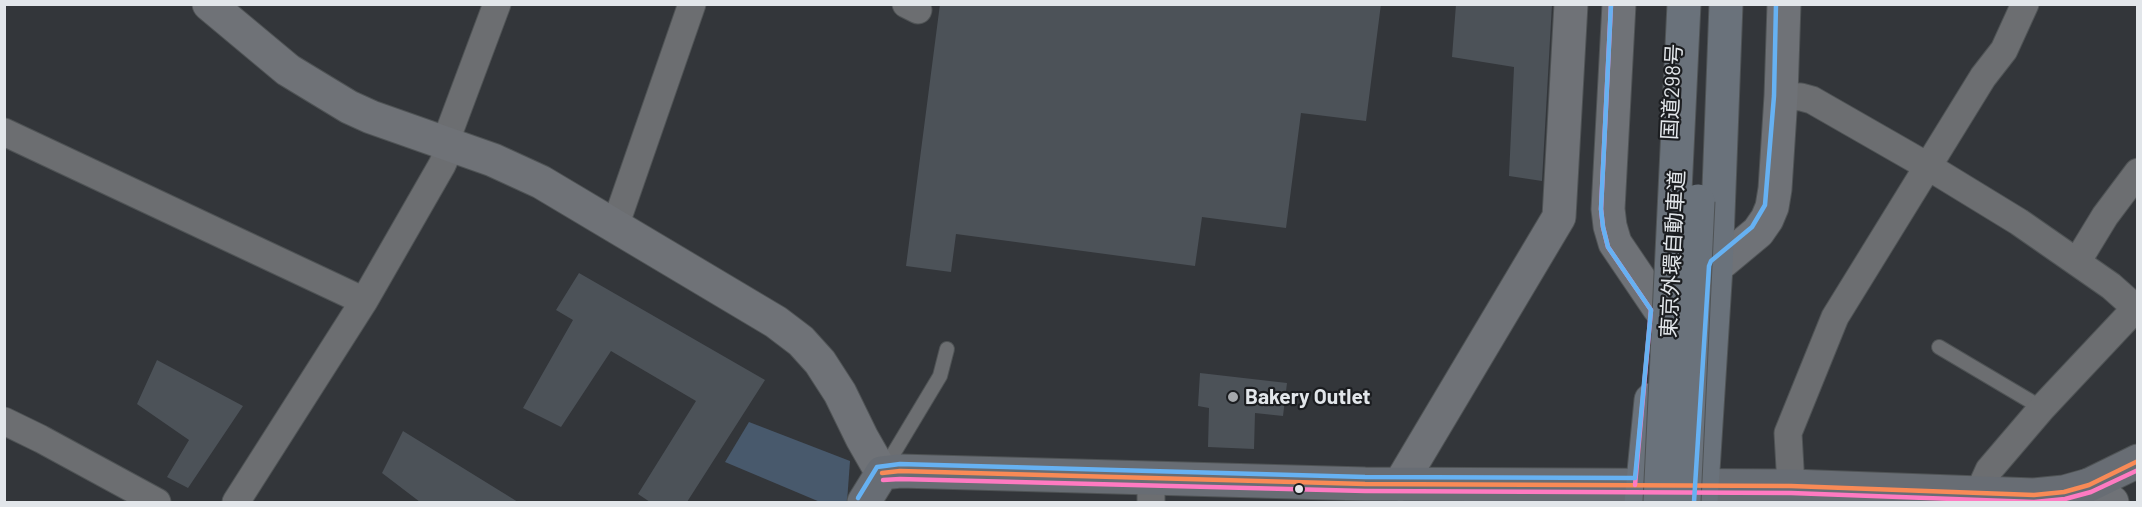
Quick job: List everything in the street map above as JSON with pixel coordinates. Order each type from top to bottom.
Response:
[{"type":"highway","name":"国道298号","points":[[1648,497],[1676,45],[1675,4]]},
{"type":"highway","name":"東京外環自動車道","points":[[1648,497],[1684,4]]},
{"type":"highway","name":"東京外環自動車道","points":[[1696,497],[1696,272],[1704,4]]},
{"type":"highway","points":[[1696,497],[1716,267],[1726,4]]},
{"type":"main road","points":[[864,502],[882,473],[900,471],[1151,490],[1366,493],[1400,484],[1648,497],[1696,497],[1791,486],[1941,496],[1979,492],[2034,495],[2064,492],[2100,494],[2138,461]]},
{"type":"street","points":[[208,4],[288,70],[349,107],[493,160],[541,182],[776,322],[801,341],[820,362],[840,393],[882,473]]},
{"type":"street","points":[[236,502],[364,301],[442,165],[497,4]]},
{"type":"street","points":[[615,226],[692,4]]},
{"type":"street","points":[[1400,484],[1559,217],[1571,4]]},
{"type":"street","points":[[1619,4],[1608,209],[1610,226],[1616,243],[1659,309]]},
{"type":"street","points":[[1716,267],[1758,232],[1772,207],[1781,96],[1784,4]]},
{"type":"street","points":[[1791,486],[1788,433],[1835,317],[1983,77],[2004,50],[2025,4]]},
{"type":"street","points":[[1781,96],[1812,100],[1929,167],[2019,222],[2111,286],[2137,309],[2042,408],[1989,470],[1979,492]]},
{"type":"street","points":[[4,132],[364,301]]},
{"type":"street","points":[[2077,262],[2105,216],[2138,172]]},
{"type":"street","points":[[4,421],[157,502]]},
{"type":"lane","points":[[1939,347],[2042,408]]},
{"type":"lane","points":[[882,473],[940,376],[947,349]]},
{"type":"shaded area","points":[[749,422],[850,461],[847,502],[820,502],[725,462]]},
{"type":"building","points":[[940,4],[1381,4],[1366,121],[1301,113],[1286,228],[1202,217],[1195,266],[956,234],[951,272],[906,266]]},
{"type":"building","points":[[1456,4],[1552,4],[1542,181],[1509,176],[1514,67],[1452,57]]},
{"type":"building","points":[[579,273],[765,380],[687,502],[650,502],[638,494],[696,401],[611,351],[561,427],[523,408],[573,320],[556,310]]},
{"type":"building","points":[[157,360],[243,406],[188,488],[167,477],[189,440],[137,404]]},
{"type":"building","points":[[1200,373],[1287,383],[1283,416],[1255,413],[1254,449],[1208,447],[1209,408],[1198,406]]},
{"type":"building","points":[[403,431],[518,502],[420,502],[382,473]]},
{"type":"transit line","points":[[1611,4],[1601,209],[1603,227],[1608,247],[1651,310],[1635,485]]},
{"type":"transit line","points":[[858,498],[877,467],[900,464],[1365,477],[1635,478],[1651,310],[1608,247],[1603,227],[1601,209],[1611,4]]},
{"type":"transit line","points":[[1694,502],[1709,266],[1711,261],[1752,227],[1765,205],[1774,96],[1776,4]]},
{"type":"transit line","points":[[882,473],[900,471],[1365,484],[1791,486],[2034,495],[2064,492],[2089,485],[2138,461]]},
{"type":"transit line","points":[[883,480],[1365,491],[1791,493],[2034,502],[2065,499],[2091,492],[2138,470]]},
{"type":"place","name":"Bakery Outlet","points":[[1233,397]]}]
